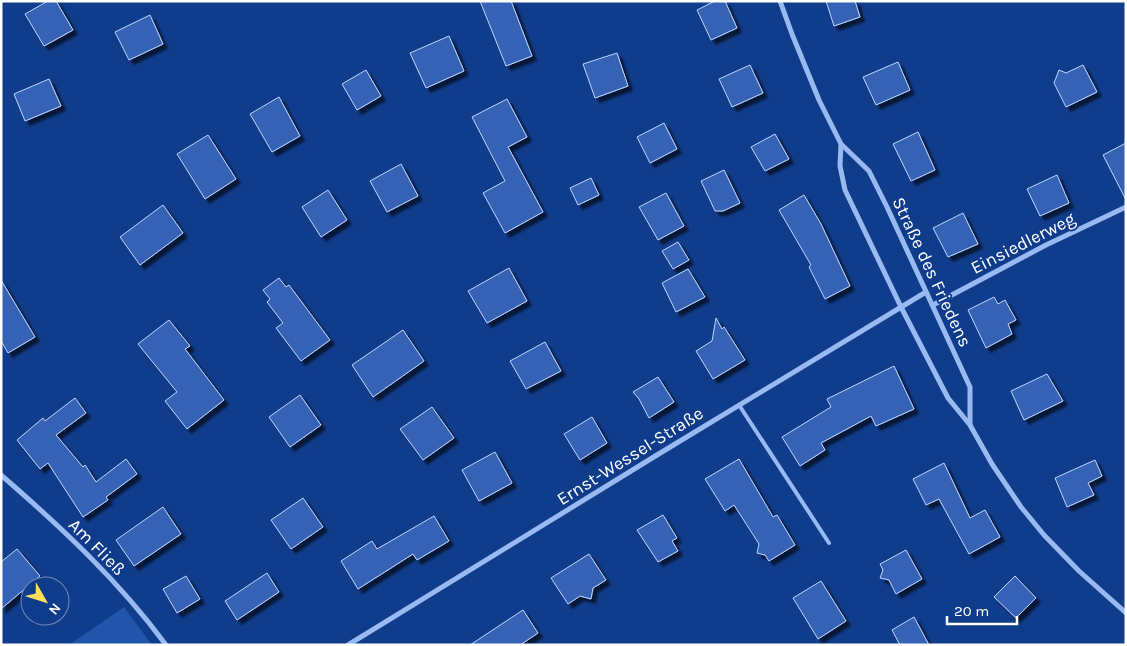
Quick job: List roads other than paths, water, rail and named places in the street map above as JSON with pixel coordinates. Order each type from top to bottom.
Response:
[{"type":"street","name":"Straße des Friedens","points":[[780,1],[819,100],[841,144],[869,171],[933,305],[970,388],[970,425]]},
{"type":"street","name":"Straße des Friedens","points":[[841,144],[840,166],[845,190],[901,307],[948,398],[970,425],[992,464],[1044,535],[1079,571],[1126,613]]},
{"type":"street","name":"Einsiedlerweg","points":[[933,305],[1046,245],[1126,208]]},
{"type":"street","name":"Ernst-Wessel-Straße","points":[[348,645],[926,292]]},
{"type":"street","name":"Am Fließ","points":[[1,476],[49,518],[129,598],[166,645]]},
{"type":"lane","points":[[739,405],[829,543]]}]
